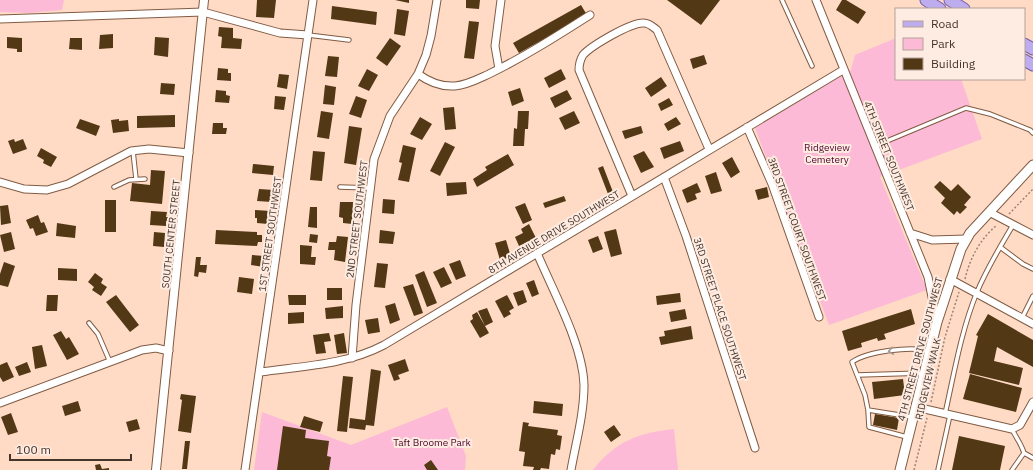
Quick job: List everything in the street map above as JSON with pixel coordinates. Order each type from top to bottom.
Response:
[{"type":"main road","points":[[926,0],[938,8]]},
{"type":"main road","points":[[950,0],[962,8]]},
{"type":"main road","name":"4TH STREET DRIVE SOUTHWEST","points":[[900,470],[936,322],[950,279],[967,239],[989,212],[1033,165]]},
{"type":"street","name":"SOUTH CENTER STREET","points":[[156,470],[204,0]]},
{"type":"street","name":"1ST STREET SOUTHWEST","points":[[245,470],[313,0]]},
{"type":"street","name":"2ND STREET SOUTHWEST","points":[[352,358],[356,305],[374,159],[381,136],[393,110],[418,74],[431,36],[437,0]]},
{"type":"street","points":[[499,70],[496,46],[501,0]]},
{"type":"street","name":"4TH STREET SOUTHWEST","points":[[816,0],[931,286],[936,322]]},
{"type":"street","points":[[0,19],[203,12],[280,33],[308,35]]},
{"type":"street","points":[[418,74],[438,84],[454,86],[470,83],[515,62],[590,15]]},
{"type":"street","points":[[632,196],[579,70],[582,56],[606,40],[635,24],[649,24],[657,30],[709,149]]},
{"type":"street","name":"8TH AVENUE DRIVE SOUTHWEST","points":[[260,372],[352,358],[367,354],[843,70]]},
{"type":"street","name":"3RD STREET COURT SOUTHWEST","points":[[747,127],[772,184],[819,317]]},
{"type":"street","points":[[0,182],[24,189],[38,191],[68,184],[121,155],[133,151],[148,149],[189,153]]},
{"type":"street","name":"3RD STREET PLACE SOUTHWEST","points":[[664,178],[686,236],[755,448]]},
{"type":"street","points":[[989,212],[1033,235]]},
{"type":"street","points":[[910,232],[932,240],[967,239]]},
{"type":"street","points":[[537,253],[571,334],[582,368],[584,389],[582,410],[571,470]]},
{"type":"street","points":[[950,279],[1033,324]]},
{"type":"street","points":[[0,403],[150,348],[169,351]]},
{"type":"street","points":[[916,407],[1012,429],[1020,425],[1033,402]]},
{"type":"lane","points":[[782,0],[812,66]]},
{"type":"lane","points":[[308,35],[349,40]]},
{"type":"lane","points":[[874,146],[966,108],[990,114],[1030,130],[1033,133]]},
{"type":"lane","points":[[133,151],[136,179]]},
{"type":"lane","points":[[114,187],[129,180],[146,179]]},
{"type":"lane","points":[[340,187],[370,188]]},
{"type":"lane","points":[[938,470],[958,357],[976,294],[1000,247],[1014,224]]},
{"type":"lane","points":[[1000,247],[1023,264],[1033,269]]},
{"type":"lane","points":[[1022,318],[1033,296]]},
{"type":"lane","points":[[89,323],[98,334],[110,362]]},
{"type":"lane","points":[[908,437],[869,427],[868,410],[858,375],[852,362],[866,355],[918,348],[929,351]]},
{"type":"lane","points":[[858,375],[924,373]]},
{"type":"lane","points":[[868,410],[913,418]]},
{"type":"lane","points":[[1012,429],[1016,437],[1021,441],[1024,453],[1033,458]]},
{"type":"lane","points":[[1012,470],[1024,453]]},
{"type":"path","points":[[1008,215],[1033,189]]},
{"type":"path","points":[[965,278],[978,247],[987,233],[997,225]]},
{"type":"path","name":"RIDGEVIEW WALK","points":[[914,470],[945,338],[959,293]]},
{"type":"green space","points":[[0,0],[64,0],[62,10],[29,13],[0,12]]},
{"type":"green space","name":"Ridgeview Cemetery","points":[[895,38],[895,80],[961,80],[982,139],[880,177],[927,290],[829,325],[755,128],[851,70],[855,55]]},
{"type":"green space","name":"Taft Broome Park","points":[[447,407],[466,456],[465,470],[254,470],[262,412],[351,445]]},
{"type":"green space","points":[[674,429],[678,470],[593,470],[619,445],[649,433]]},
{"type":"building","points":[[257,0],[276,0],[274,18],[256,17]]},
{"type":"building","points":[[395,0],[409,0],[409,3]]},
{"type":"building","points":[[466,0],[480,0],[479,9],[466,8]]},
{"type":"building","points":[[667,0],[720,0],[701,25]]},
{"type":"building","points":[[842,0],[846,0],[866,12],[858,24],[836,10]]},
{"type":"building","points":[[581,5],[587,15],[519,53],[513,43]]},
{"type":"building","points":[[332,6],[377,12],[376,25],[331,19]]},
{"type":"building","points":[[397,9],[409,11],[405,36],[394,34]]},
{"type":"building","points":[[469,21],[479,22],[474,59],[464,58]]},
{"type":"building","points":[[219,27],[233,28],[233,38],[242,39],[241,49],[221,48],[222,37],[218,36]]},
{"type":"building","points":[[113,34],[113,48],[99,49],[100,35]]},
{"type":"building","points":[[7,37],[22,38],[22,52],[17,52],[17,49],[7,48]]},
{"type":"building","points":[[155,37],[169,38],[168,57],[154,55]]},
{"type":"building","points":[[70,38],[82,38],[82,50],[69,49]]},
{"type":"building","points":[[390,38],[401,46],[387,66],[376,58]]},
{"type":"building","points":[[704,55],[707,64],[693,69],[690,59]]},
{"type":"building","points":[[328,56],[339,57],[337,77],[325,76]]},
{"type":"building","points":[[218,68],[228,69],[228,73],[231,73],[231,81],[217,80]]},
{"type":"building","points":[[367,69],[378,75],[369,91],[358,86]]},
{"type":"building","points":[[561,69],[566,79],[549,88],[544,78]]},
{"type":"building","points":[[279,74],[289,75],[287,89],[277,87]]},
{"type":"building","points":[[661,77],[667,86],[651,97],[645,88]]},
{"type":"building","points":[[161,83],[175,84],[174,95],[160,94]]},
{"type":"building","points":[[325,85],[336,87],[334,105],[323,104]]},
{"type":"building","points":[[520,88],[524,101],[512,106],[508,92]]},
{"type":"building","points":[[216,90],[226,91],[226,95],[230,96],[229,103],[215,102]]},
{"type":"building","points":[[567,90],[572,99],[555,108],[550,98]]},
{"type":"building","points":[[275,96],[286,97],[284,110],[274,109]]},
{"type":"building","points":[[356,96],[367,100],[361,118],[349,114]]},
{"type":"building","points":[[669,98],[673,105],[661,111],[658,104]]},
{"type":"building","points":[[454,107],[456,129],[445,130],[443,108]]},
{"type":"building","points":[[321,111],[333,113],[329,139],[317,137]]},
{"type":"building","points":[[518,111],[529,111],[528,129],[525,129],[524,146],[513,146],[514,128],[517,129]]},
{"type":"building","points":[[574,111],[580,123],[565,130],[559,118]]},
{"type":"building","points":[[175,115],[175,127],[137,128],[137,116]]},
{"type":"building","points":[[420,117],[432,124],[422,140],[410,134]]},
{"type":"building","points":[[676,117],[681,124],[668,131],[664,124]]},
{"type":"building","points":[[80,119],[100,126],[96,136],[76,128]]},
{"type":"building","points":[[119,119],[119,121],[128,120],[129,131],[113,133],[111,120]]},
{"type":"building","points":[[213,123],[223,123],[223,128],[227,128],[226,134],[212,134]]},
{"type":"building","points":[[349,126],[362,128],[356,165],[344,163]]},
{"type":"building","points":[[641,126],[643,133],[625,139],[622,131]]},
{"type":"building","points":[[14,139],[15,142],[23,139],[27,149],[13,154],[8,141]]},
{"type":"building","points":[[680,141],[684,151],[664,159],[660,148]]},
{"type":"building","points":[[445,142],[455,147],[440,176],[430,171]]},
{"type":"building","points":[[403,145],[416,148],[409,182],[398,180],[402,163],[399,162]]},
{"type":"building","points":[[41,148],[57,157],[51,167],[43,163],[44,160],[37,156]]},
{"type":"building","points":[[313,151],[325,152],[322,181],[310,180]]},
{"type":"building","points":[[644,151],[654,167],[641,173],[633,156]]},
{"type":"building","points":[[508,154],[514,165],[477,187],[473,179],[487,170],[485,167]]},
{"type":"building","points":[[732,157],[740,172],[731,178],[722,163]]},
{"type":"building","points":[[253,164],[274,166],[273,175],[252,173]]},
{"type":"building","points":[[603,166],[613,192],[608,194],[598,168]]},
{"type":"building","points":[[151,170],[165,171],[162,204],[130,201],[132,183],[150,185]]},
{"type":"building","points":[[716,172],[722,191],[711,194],[705,176]]},
{"type":"building","points":[[940,181],[951,191],[958,184],[971,197],[964,205],[967,207],[960,214],[957,211],[954,215],[941,203],[945,198],[934,187]]},
{"type":"building","points":[[466,182],[467,194],[447,196],[446,183]]},
{"type":"building","points":[[697,183],[701,192],[695,194],[697,199],[687,203],[682,190]]},
{"type":"building","points":[[767,187],[769,197],[758,200],[755,190]]},
{"type":"building","points":[[259,189],[274,190],[272,202],[257,201]]},
{"type":"building","points":[[564,196],[566,201],[545,208],[543,203]]},
{"type":"building","points":[[383,199],[395,200],[394,214],[382,213]]},
{"type":"building","points":[[105,200],[116,200],[116,232],[105,232]]},
{"type":"building","points":[[340,202],[353,202],[352,224],[343,223],[343,218],[339,217]]},
{"type":"building","points":[[525,203],[532,220],[523,224],[515,207]]},
{"type":"building","points":[[8,205],[11,223],[1,225],[0,206]]},
{"type":"building","points":[[310,207],[317,207],[317,228],[308,227]]},
{"type":"building","points":[[255,210],[271,211],[268,224],[257,223],[257,218],[255,218]]},
{"type":"building","points":[[151,211],[167,212],[166,217],[169,217],[169,222],[166,221],[166,226],[150,225]]},
{"type":"building","points":[[38,215],[41,223],[44,222],[48,232],[36,236],[33,228],[30,229],[26,220]]},
{"type":"building","points":[[57,223],[76,226],[75,238],[56,236]]},
{"type":"building","points":[[529,224],[536,238],[519,246],[515,237],[523,233],[521,229]]},
{"type":"building","points":[[616,229],[622,254],[611,257],[604,232]]},
{"type":"building","points":[[216,230],[257,232],[257,235],[262,235],[262,242],[258,242],[257,246],[215,244]]},
{"type":"building","points":[[380,230],[395,232],[393,244],[379,243]]},
{"type":"building","points":[[11,232],[15,249],[4,252],[0,235]]},
{"type":"building","points":[[154,232],[165,233],[164,247],[153,246]]},
{"type":"building","points":[[310,234],[318,235],[317,243],[309,242]]},
{"type":"building","points":[[337,236],[348,237],[345,262],[334,260],[335,250],[328,250],[329,242],[336,242]]},
{"type":"building","points":[[598,236],[603,249],[593,253],[588,240]]},
{"type":"building","points":[[506,240],[511,257],[500,260],[495,243]]},
{"type":"building","points":[[300,245],[312,246],[311,257],[316,257],[315,265],[300,264]]},
{"type":"building","points":[[252,255],[265,256],[264,267],[251,265]]},
{"type":"building","points":[[196,257],[201,257],[200,265],[207,265],[206,273],[199,272],[198,277],[194,276]]},
{"type":"building","points":[[460,260],[466,276],[456,280],[449,264]]},
{"type":"building","points":[[4,262],[15,266],[8,287],[0,285],[0,274]]},
{"type":"building","points":[[377,263],[388,264],[385,288],[374,287]]},
{"type":"building","points":[[444,267],[452,283],[441,288],[433,272]]},
{"type":"building","points":[[58,268],[77,269],[77,281],[58,280]]},
{"type":"building","points":[[424,271],[437,303],[427,307],[415,275]]},
{"type":"building","points":[[95,273],[103,279],[101,283],[107,287],[101,296],[92,290],[94,287],[88,282]]},
{"type":"building","points":[[239,277],[254,279],[252,294],[237,292]]},
{"type":"building","points":[[534,280],[539,294],[532,297],[526,283]]},
{"type":"building","points":[[413,284],[423,313],[414,316],[403,287]]},
{"type":"building","points":[[327,288],[342,288],[342,300],[327,300]]},
{"type":"building","points":[[523,290],[527,302],[518,306],[513,293]]},
{"type":"building","points":[[680,293],[681,302],[657,305],[656,296]]},
{"type":"building","points":[[47,295],[58,295],[57,311],[46,311]]},
{"type":"building","points":[[116,295],[139,325],[130,332],[106,302]]},
{"type":"building","points":[[288,295],[306,295],[306,305],[289,305]]},
{"type":"building","points":[[507,295],[514,308],[509,311],[511,314],[504,318],[495,301]]},
{"type":"building","points":[[395,303],[400,320],[390,324],[385,306]]},
{"type":"building","points":[[343,306],[343,318],[326,319],[325,308]]},
{"type":"building","points":[[487,308],[493,322],[485,326],[478,311]]},
{"type":"building","points":[[685,309],[687,319],[671,322],[669,312]]},
{"type":"building","points":[[911,309],[915,324],[884,334],[886,339],[878,341],[877,338],[861,343],[862,347],[848,351],[842,331]]},
{"type":"building","points":[[304,312],[304,323],[288,324],[288,313]]},
{"type":"building","points":[[477,312],[489,333],[480,338],[470,321],[473,319],[472,315]]},
{"type":"building","points":[[988,314],[1033,340],[1033,367],[997,347],[994,361],[1023,368],[1019,385],[969,373],[978,336],[976,335]]},
{"type":"building","points":[[378,318],[380,332],[368,334],[365,320]]},
{"type":"building","points":[[691,326],[693,339],[661,345],[659,337],[665,336],[664,331]]},
{"type":"building","points":[[61,331],[66,339],[69,337],[79,354],[67,360],[53,335]]},
{"type":"building","points":[[329,333],[331,341],[324,342],[326,353],[316,354],[313,335]]},
{"type":"building","points":[[344,333],[347,353],[337,354],[334,335]]},
{"type":"building","points":[[42,345],[47,366],[35,369],[32,347]]},
{"type":"building","points":[[405,359],[409,371],[398,375],[400,379],[394,381],[388,365]]},
{"type":"building","points":[[7,362],[14,377],[3,382],[0,377],[0,365]]},
{"type":"building","points":[[27,362],[31,372],[19,376],[15,367]]},
{"type":"building","points":[[371,369],[381,371],[374,426],[366,425],[365,430],[349,428],[350,418],[365,420]]},
{"type":"building","points":[[970,374],[1022,388],[1016,412],[963,399]]},
{"type":"building","points":[[343,376],[353,377],[347,432],[337,431]]},
{"type":"building","points":[[903,379],[905,395],[874,399],[872,382]]},
{"type":"building","points":[[181,394],[196,396],[191,433],[178,431],[182,400],[180,399]]},
{"type":"building","points":[[78,401],[81,411],[65,416],[62,406]]},
{"type":"building","points":[[534,401],[563,404],[562,416],[533,413]]},
{"type":"building","points":[[11,413],[18,432],[8,435],[1,417]]},
{"type":"building","points":[[875,414],[899,418],[897,430],[873,425]]},
{"type":"building","points":[[304,416],[323,422],[320,432],[300,427]]},
{"type":"building","points":[[137,419],[140,429],[129,432],[126,422]]},
{"type":"building","points":[[523,422],[529,423],[528,426],[558,430],[557,435],[562,436],[560,450],[556,449],[555,455],[551,454],[549,469],[541,468],[540,470],[533,470],[534,467],[523,466],[525,452],[519,451]]},
{"type":"building","points":[[614,425],[621,435],[611,442],[604,432]]},
{"type":"building","points":[[283,426],[306,430],[305,438],[329,441],[327,456],[331,457],[329,470],[277,470]]},
{"type":"building","points":[[959,436],[1005,446],[1000,470],[952,470]]},
{"type":"building","points":[[185,441],[190,441],[187,469],[182,469]]},
{"type":"building","points":[[431,460],[438,470],[427,470],[424,465]]},
{"type":"building","points":[[100,464],[102,469],[109,468],[109,470],[96,470],[95,465]]}]
